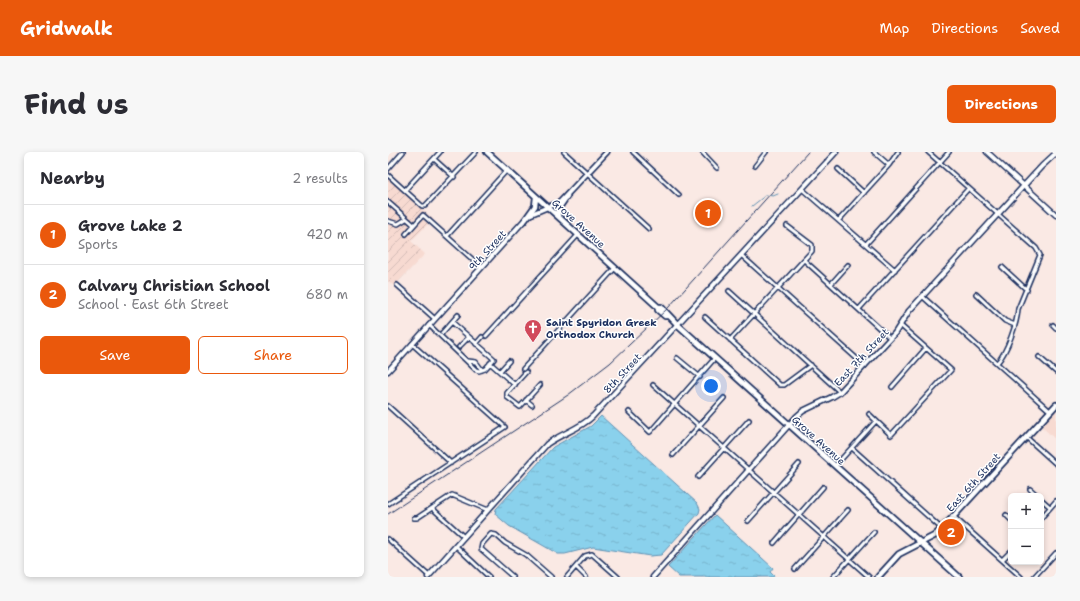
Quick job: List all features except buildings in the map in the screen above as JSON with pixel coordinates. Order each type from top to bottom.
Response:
[{"type":"main road","name":"Grove Avenue","points":[[487,152],[658,307],[658,310],[665,316],[668,316],[959,577]]},
{"type":"main road","points":[[558,216],[558,209],[567,196]]},
{"type":"main road","points":[[525,220],[535,206],[536,197]]},
{"type":"main road","name":"East 6th Street","points":[[878,577],[899,554],[921,543],[942,529],[1056,404]]},
{"type":"street","points":[[388,169],[404,152]]},
{"type":"street","points":[[405,190],[440,152]]},
{"type":"street","points":[[388,175],[422,206],[425,206],[476,152]]},
{"type":"street","points":[[564,152],[649,229]]},
{"type":"street","name":"9th Street","points":[[388,371],[525,220],[535,211],[560,202],[607,152]]},
{"type":"street","points":[[633,152],[679,195]]},
{"type":"street","points":[[702,152],[717,168]]},
{"type":"street","points":[[755,166],[766,152]]},
{"type":"street","name":"8th Street","points":[[428,577],[547,444],[588,420],[836,152]]},
{"type":"street","points":[[874,152],[889,165]]},
{"type":"street","points":[[839,220],[889,165],[898,152]]},
{"type":"street","points":[[928,152],[997,215],[1036,248],[1040,254],[1027,290],[1018,309],[1015,325],[1002,358],[997,363]]},
{"type":"street","points":[[866,244],[949,152]]},
{"type":"street","points":[[987,152],[1056,215]]},
{"type":"street","name":"East 7th Street","points":[[653,577],[748,470],[803,411],[826,401],[840,392],[865,366],[890,338],[922,296],[1024,185],[1056,153]]},
{"type":"street","points":[[434,159],[454,177]]},
{"type":"street","points":[[838,169],[864,193]]},
{"type":"street","points":[[447,236],[507,170]]},
{"type":"street","points":[[802,189],[895,270]]},
{"type":"street","points":[[859,309],[968,189]]},
{"type":"street","points":[[388,202],[414,225]]},
{"type":"street","points":[[406,234],[423,215],[481,267]]},
{"type":"street","points":[[388,221],[398,224],[406,219]]},
{"type":"street","points":[[730,340],[812,251],[813,248],[787,226]]},
{"type":"street","points":[[486,336],[578,235]]},
{"type":"street","points":[[741,255],[865,366]]},
{"type":"street","points":[[804,260],[890,338]]},
{"type":"street","points":[[831,284],[848,265]]},
{"type":"street","points":[[1002,267],[1027,290]]},
{"type":"street","points":[[523,369],[614,268]]},
{"type":"street","points":[[397,285],[435,319]]},
{"type":"street","points":[[729,291],[840,392]]},
{"type":"street","points":[[976,294],[1005,321],[1015,325]]},
{"type":"street","points":[[922,296],[1050,411]]},
{"type":"street","points":[[442,333],[458,315]]},
{"type":"street","points":[[705,317],[780,385],[784,385],[811,365]]},
{"type":"street","points":[[429,325],[474,368],[479,371],[482,370],[494,359],[452,322]]},
{"type":"street","points":[[1053,324],[1056,328]]},
{"type":"street","points":[[869,414],[891,435],[950,370],[900,325]]},
{"type":"street","points":[[459,347],[469,337]]},
{"type":"street","points":[[476,344],[482,337]]},
{"type":"street","points":[[388,504],[504,427],[412,344]]},
{"type":"street","points":[[892,387],[926,348]]},
{"type":"street","points":[[1040,357],[1056,372]]},
{"type":"street","points":[[677,358],[700,376]]},
{"type":"street","points":[[629,412],[650,432],[715,358]]},
{"type":"street","points":[[468,361],[474,361],[482,370]]},
{"type":"street","points":[[500,371],[509,361]]},
{"type":"street","points":[[490,363],[515,385]]},
{"type":"street","points":[[474,368],[477,365]]},
{"type":"street","points":[[526,372],[507,393],[507,397],[518,406],[540,385]]},
{"type":"street","points":[[653,385],[869,577]]},
{"type":"street","points":[[673,455],[724,398]]},
{"type":"street","points":[[526,400],[532,405]]},
{"type":"street","points":[[388,406],[451,463]]},
{"type":"street","points":[[698,477],[749,420]]},
{"type":"street","points":[[835,466],[876,421]]},
{"type":"street","points":[[1026,437],[1056,464]]},
{"type":"street","points":[[852,448],[942,529]]},
{"type":"street","points":[[748,521],[799,464]]},
{"type":"street","points":[[774,543],[824,487]]},
{"type":"street","points":[[1030,489],[1035,493]]},
{"type":"street","points":[[414,518],[417,518],[452,495],[488,510]]},
{"type":"street","points":[[1044,514],[1056,501]]},
{"type":"street","points":[[1044,502],[1050,507]]},
{"type":"street","points":[[432,508],[464,537]]},
{"type":"street","points":[[795,569],[848,510]]},
{"type":"street","points":[[953,516],[1021,577]]},
{"type":"street","points":[[832,577],[874,532]]},
{"type":"street","points":[[513,577],[481,547],[492,534],[526,555],[551,577]]},
{"type":"street","points":[[388,539],[428,577]]},
{"type":"street","points":[[456,546],[487,576]]},
{"type":"street","points":[[1034,577],[1056,553]]},
{"type":"street","points":[[567,577],[585,556],[592,554],[618,577]]},
{"type":"street","points":[[1002,560],[1008,554]]},
{"type":"street","points":[[576,567],[586,577]]},
{"type":"shaded area","points":[[388,178],[433,219],[411,241],[425,254],[394,286],[388,281]]},
{"type":"shaded area","points":[[1056,410],[1056,440],[1042,427]]},
{"type":"water","points":[[601,416],[697,503],[700,509],[699,513],[661,555],[650,556],[593,547],[565,554],[558,554],[509,526],[495,514],[496,509],[553,447],[591,426]]},
{"type":"water","points":[[715,515],[773,568],[770,572],[775,577],[679,577],[668,567]]},
{"type":"waterway","points":[[752,206],[766,195],[773,196],[778,194]]},
{"type":"railway","points":[[388,514],[568,395],[610,363],[668,308],[808,152]]},
{"type":"place","name":"Grove Lake 2","points":[[708,213]]},
{"type":"place","name":"Saint Spyridon Greek Orthodox Church","points":[[533,343]]},
{"type":"place","name":"Calvary Christian School","points":[[951,532]]}]
